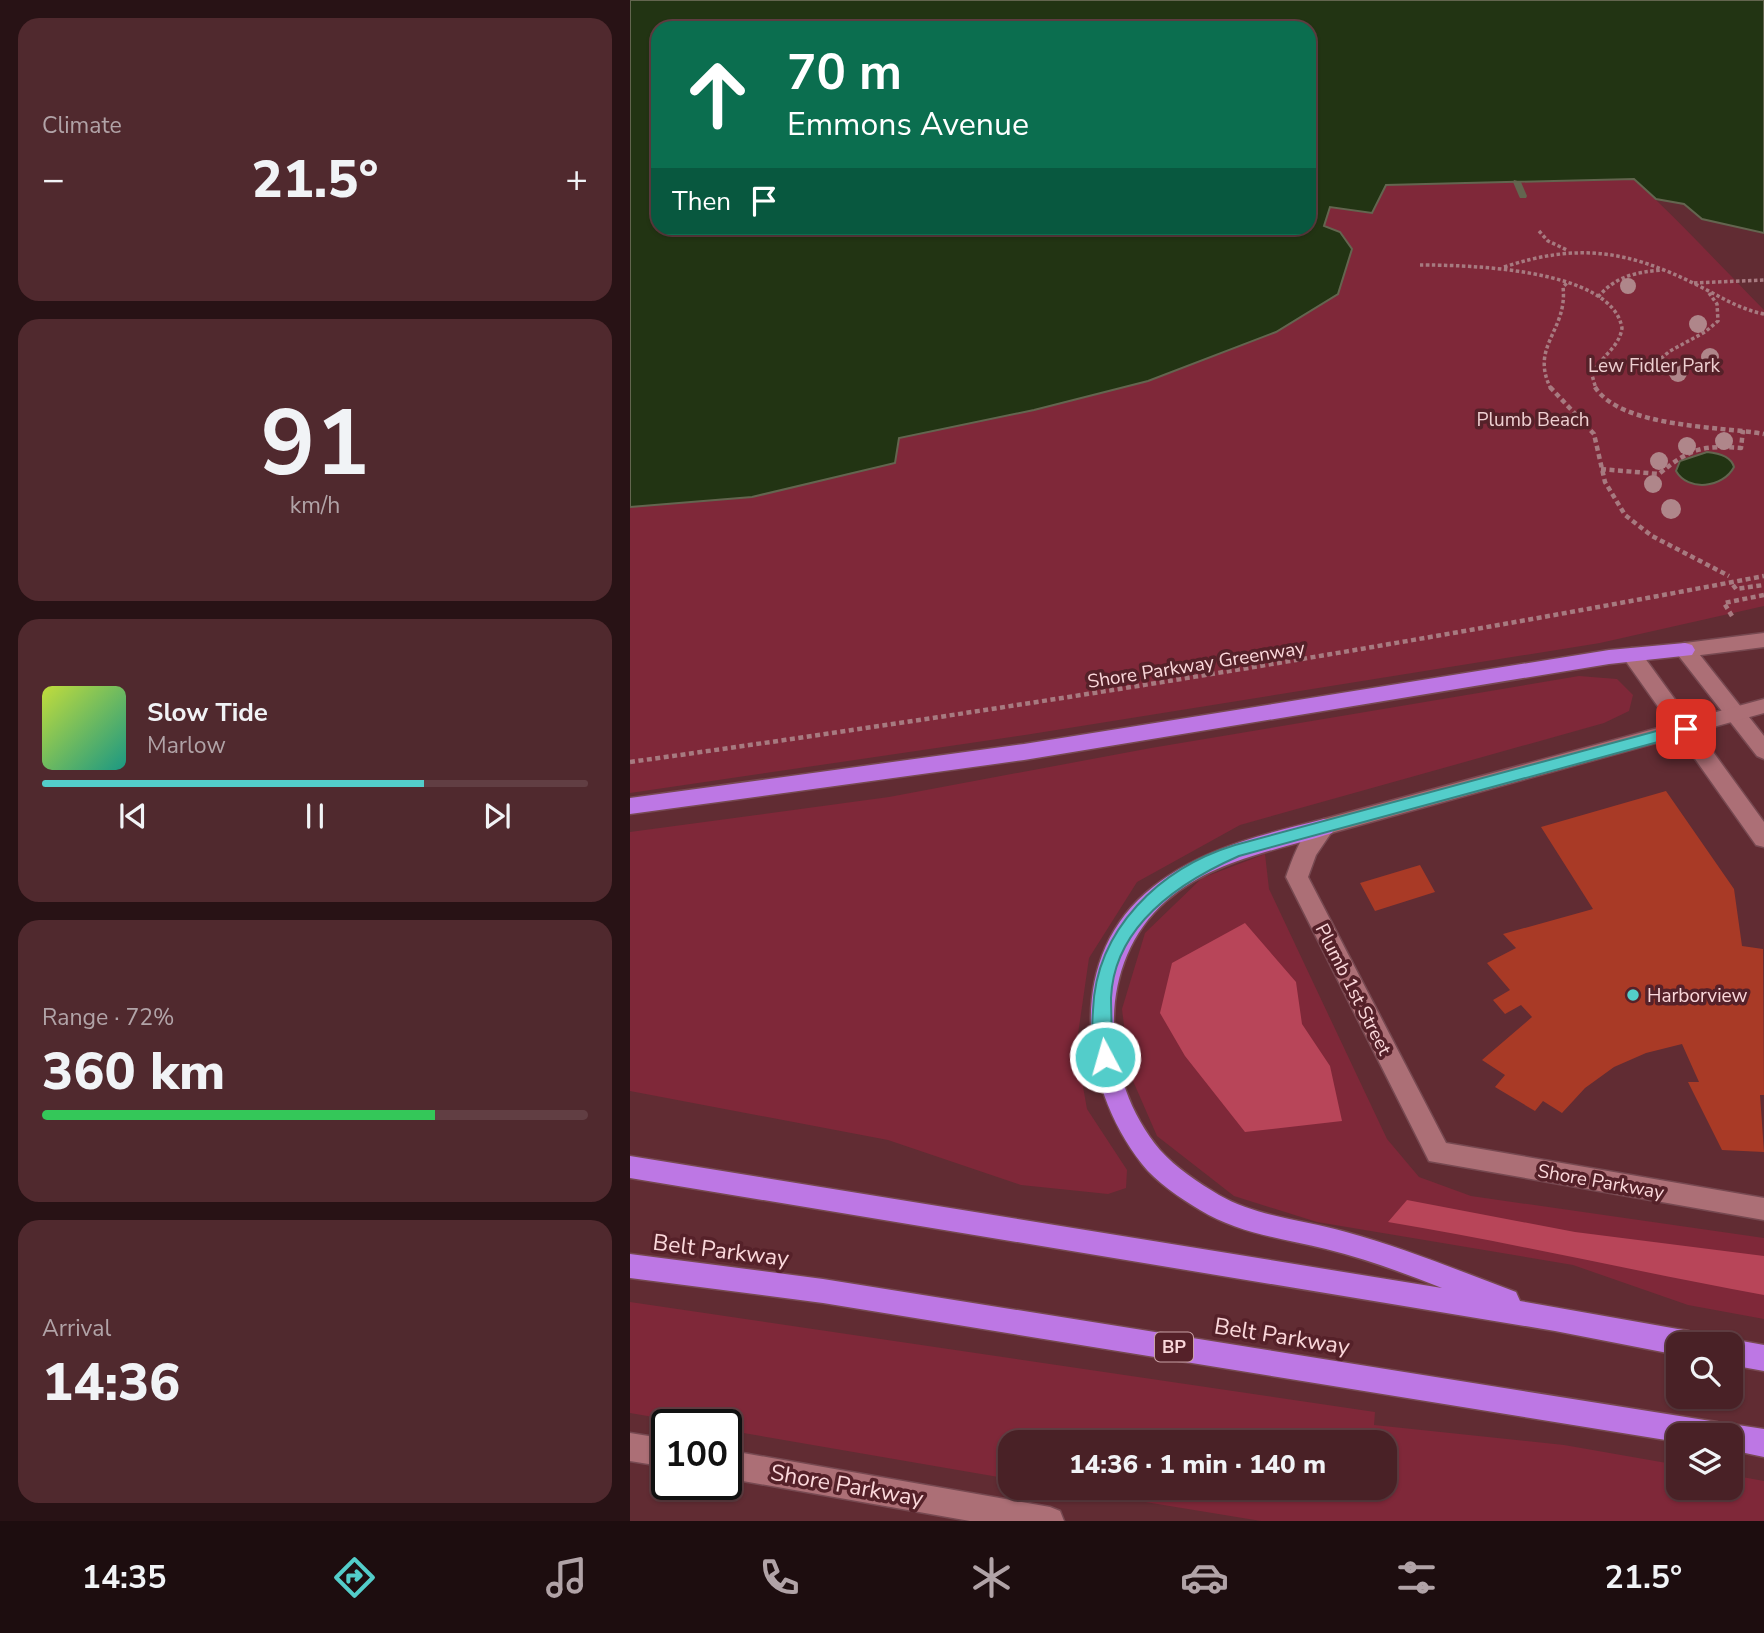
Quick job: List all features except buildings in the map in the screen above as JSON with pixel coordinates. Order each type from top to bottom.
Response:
[{"type":"highway","points":[[630,806],[1024,752],[1632,655],[1685,650]]},
{"type":"highway","points":[[1324,827],[1235,851],[1194,869],[1157,896],[1133,921],[1115,950],[1103,985],[1101,1038],[1113,1096],[1152,1158],[1214,1205],[1251,1219],[1344,1242],[1555,1319]]},
{"type":"highway","points":[[630,1167],[1555,1319],[1666,1340]]},
{"type":"highway","name":"Belt Parkway","points":[[630,1266],[823,1291],[1666,1427]]},
{"type":"highway","points":[[1743,1354],[1764,1358]]},
{"type":"highway","points":[[1743,1439],[1764,1443]]},
{"type":"main road","points":[[1685,650],[1764,640]]},
{"type":"main road","points":[[1685,650],[1764,751]]},
{"type":"main road","points":[[1632,655],[1764,839]]},
{"type":"main road","points":[[1324,827],[1764,706]]},
{"type":"main road","name":"Plumb 1st Street","points":[[1324,827],[1306,852],[1297,877],[1438,1153]]},
{"type":"main road","name":"Shore Parkway","points":[[1438,1153],[1764,1209]]},
{"type":"main road","points":[[630,1447],[651,1450]]},
{"type":"main road","name":"Shore Parkway","points":[[742,1467],[1050,1521]]},
{"type":"path","points":[[1539,231],[1548,241],[1568,250]]},
{"type":"path","points":[[1503,267],[1543,253],[1568,250],[1602,251],[1627,256],[1664,270],[1744,310],[1764,314]]},
{"type":"path","points":[[1420,265],[1503,267],[1536,272],[1567,282],[1598,297],[1616,312],[1623,327],[1619,341],[1594,367],[1591,375],[1593,385],[1606,400],[1630,413],[1764,434]]},
{"type":"path","points":[[1598,297],[1611,281],[1625,275],[1664,270]]},
{"type":"path","points":[[1693,283],[1764,280]]},
{"type":"path","points":[[1567,282],[1563,287],[1565,311],[1549,343],[1542,366],[1557,398],[1596,437],[1601,469],[1609,491],[1628,517],[1666,545],[1719,568],[1729,576]]},
{"type":"path","points":[[1647,370],[1670,350],[1707,332],[1716,324],[1720,317],[1719,307],[1706,290]]},
{"type":"path","points":[[1601,469],[1659,474],[1673,460],[1689,452],[1717,447],[1741,448],[1743,430]]},
{"type":"path","name":"Shore Parkway Greenway","points":[[630,762],[941,720],[1324,657],[1764,576]]},
{"type":"path","points":[[1733,585],[1736,589],[1764,585]]},
{"type":"path","points":[[1732,616],[1724,603],[1764,595]]},
{"type":"green space","name":"Plumb Beach","points":[[1634,179],[1764,310],[1764,606],[1600,643],[1025,735],[630,793],[630,221],[651,226],[651,235],[1316,235],[1316,206],[1386,185]]},
{"type":"green space","points":[[1579,676],[1617,679],[1633,695],[1629,711],[1604,723],[1240,825],[1137,882],[1089,958],[1076,1048],[1087,1109],[1127,1170],[1126,1188],[1108,1194],[1021,1185],[888,1140],[630,1091],[630,832],[889,797],[1151,748]]},
{"type":"green space","points":[[1265,854],[1269,889],[1387,1139],[1419,1177],[1471,1196],[1764,1238],[1764,1319],[1688,1305],[1573,1265],[1317,1222],[1234,1196],[1157,1136],[1130,1074],[1122,1009],[1145,933],[1202,878]]},
{"type":"green space","points":[[630,1302],[1375,1412],[1374,1425],[1564,1445],[1666,1463],[1666,1500],[1743,1500],[1743,1477],[1764,1481],[1764,1521],[1261,1521],[1133,1500],[1397,1500],[1397,1430],[998,1430],[998,1477],[742,1433],[742,1409],[651,1409],[651,1417],[630,1413]]},
{"type":"shaded area","points":[[630,0],[1764,0],[1764,233],[1702,219],[1684,204],[1656,199],[1634,179],[1386,185],[1372,213],[1330,207],[1324,226],[1340,232],[1352,249],[1338,294],[1276,332],[1148,381],[1034,410],[899,438],[895,463],[752,497],[630,507]]},
{"type":"shaded area","points":[[1707,452],[1730,460],[1734,467],[1729,474],[1705,485],[1697,485],[1681,478],[1676,471],[1680,461]]},
{"type":"shaded area","points":[[1245,923],[1296,982],[1302,1024],[1330,1066],[1342,1121],[1245,1132],[1185,1056],[1160,1013],[1172,963]]},
{"type":"shaded area","points":[[1407,1200],[1575,1232],[1764,1256],[1764,1295],[1388,1222]]},
{"type":"waterway","points":[[1517,182],[1523,196]]},
{"type":"place","name":"Harborview","points":[[1633,995]]},
{"type":"route","points":[[1105,1057],[1101,1038],[1103,985],[1115,950],[1133,921],[1157,896],[1194,869],[1235,851],[1686,729]]},
{"type":"park label","name":"Lew Fidler Park","points":[[1654,365]]}]
